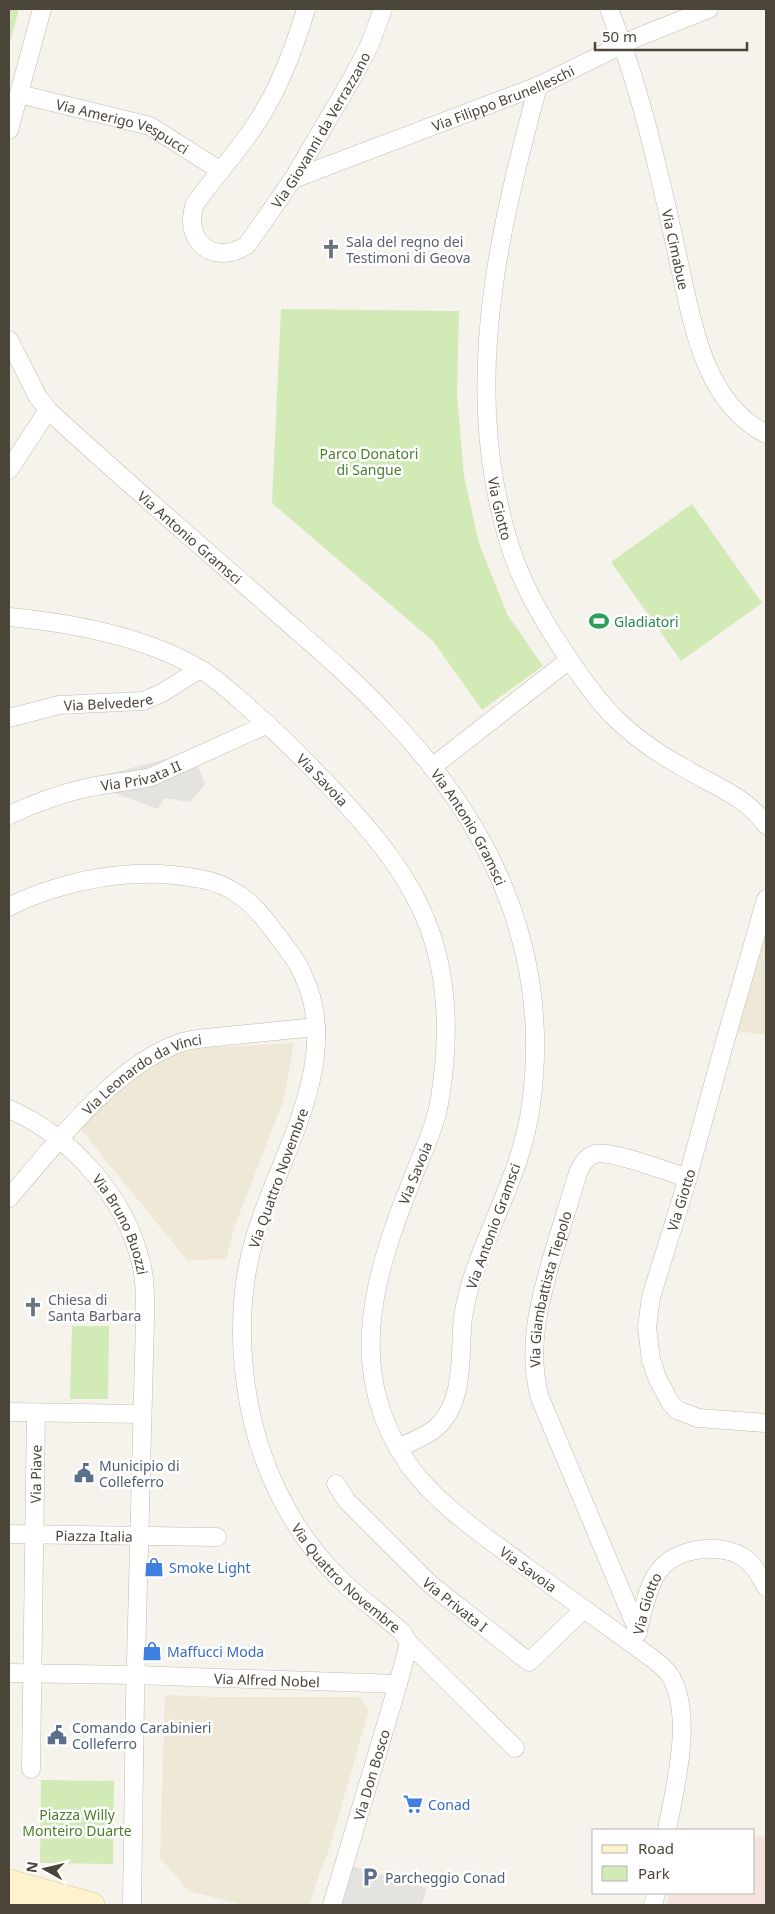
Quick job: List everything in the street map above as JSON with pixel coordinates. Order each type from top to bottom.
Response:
[{"type":"main road","points":[[9,1882],[88,1905]]},
{"type":"main road","points":[[9,1904],[88,1905]]},
{"type":"street","points":[[9,130],[42,9]]},
{"type":"street","points":[[220,171],[249,134],[271,99],[306,9]]},
{"type":"street","name":"Via Giovanni da Verrazzano","points":[[220,171],[195,204],[191,225],[200,243],[208,250],[228,254],[238,251],[247,245],[293,179],[354,75],[370,44],[383,9]]},
{"type":"street","name":"Via Cimabue","points":[[609,9],[623,44],[660,177],[690,317],[700,349],[711,374],[731,405],[743,418],[766,434]]},
{"type":"street","name":"Via Filippo Brunelleschi","points":[[293,179],[538,86],[623,44],[709,9]]},
{"type":"street","name":"Via Giotto","points":[[538,86],[509,197],[496,267],[487,355],[488,441],[497,497],[512,552],[533,601],[569,660],[604,705],[631,732],[672,761],[739,798],[756,811],[766,825]]},
{"type":"street","name":"Via Amerigo Vespucci","points":[[19,94],[150,126],[220,171]]},
{"type":"street","name":"Via Antonio Gramsci","points":[[9,340],[13,361],[48,410],[365,692],[389,716],[432,767],[459,805],[500,875],[512,905],[522,938],[533,1000],[536,1032],[534,1077],[529,1120],[517,1166],[476,1266],[467,1297],[458,1379],[452,1405],[438,1426],[398,1448]]},
{"type":"street","points":[[9,470],[48,410]]},
{"type":"street","name":"Via Savoia","points":[[9,617],[78,626],[152,647],[200,669],[222,684],[268,724],[337,794],[390,858],[422,911],[435,946],[440,968],[446,1037],[438,1108],[430,1137],[384,1257],[372,1321],[371,1352],[374,1384],[383,1415],[398,1448],[418,1476],[447,1505],[491,1541],[584,1609],[636,1638],[653,1659],[668,1672],[676,1688],[681,1723],[679,1759],[667,1829]]},
{"type":"street","points":[[432,767],[569,660]]},
{"type":"street","name":"Via Belvedere","points":[[9,718],[59,705],[143,701],[162,693],[200,669]]},
{"type":"street","name":"Via Privata II","points":[[9,815],[44,800],[86,788],[132,782],[151,777],[268,724]]},
{"type":"street","name":"Via Quattro Novembre","points":[[9,907],[57,887],[121,873],[172,874],[208,880],[223,885],[252,904],[294,957],[308,985],[314,1011],[316,1027],[313,1071],[309,1090],[258,1227],[248,1265],[244,1290],[242,1328],[246,1388],[254,1427],[267,1468],[301,1532],[316,1554],[341,1580],[402,1632],[409,1643],[515,1748]]},
{"type":"street","name":"Via Giotto","points":[[766,900],[688,1178],[649,1305],[647,1327],[654,1369],[663,1392],[677,1410],[688,1415],[710,1420],[766,1423]]},
{"type":"street","name":"Via Leonardo da Vinci","points":[[9,1198],[111,1085],[139,1062],[178,1043],[316,1027]]},
{"type":"street","name":"Via Bruno Buozzi","points":[[9,1109],[36,1122],[60,1140],[93,1173],[109,1194],[133,1239],[141,1262],[145,1303],[139,1534]]},
{"type":"street","name":"Via Giambattista Tiepolo","points":[[636,1638],[540,1398],[534,1364],[534,1338],[547,1276],[578,1173],[585,1160],[597,1153],[604,1153],[688,1178]]},
{"type":"street","points":[[9,1412],[142,1414]]},
{"type":"street","name":"Via Piave","points":[[35,1534],[36,1413]]},
{"type":"street","name":"Via Privata I","points":[[336,1484],[347,1502],[430,1584],[529,1662],[584,1609]]},
{"type":"street","points":[[9,1534],[35,1534]]},
{"type":"street","name":"Piazza Italia","points":[[33,1674],[35,1534],[139,1534],[135,1675]]},
{"type":"street","points":[[139,1534],[217,1537]]},
{"type":"street","name":"Via Giotto","points":[[636,1638],[656,1574],[667,1562],[684,1554],[716,1550],[741,1556],[755,1569],[766,1587]]},
{"type":"street","name":"Via Don Bosco","points":[[332,1905],[409,1643]]},
{"type":"street","points":[[9,1674],[135,1675],[132,1905]]},
{"type":"street","points":[[31,1769],[33,1674]]},
{"type":"street","name":"Via Alfred Nobel","points":[[135,1675],[398,1684]]},
{"type":"shaded area","points":[[192,752],[205,784],[190,802],[164,798],[158,809],[106,790],[105,775]]},
{"type":"shaded area","points":[[766,929],[766,1035],[737,1031]]},
{"type":"shaded area","points":[[294,1043],[283,1102],[235,1225],[226,1259],[187,1260],[77,1125],[115,1088],[182,1049]]},
{"type":"shaded area","points":[[165,1695],[359,1697],[369,1709],[328,1853],[320,1871],[310,1905],[243,1905],[189,1891],[160,1858]]},
{"type":"shaded area","points":[[766,1836],[766,1905],[667,1905],[669,1894],[755,1894],[755,1837]]},
{"type":"shaded area","name":"Parcheggio Conad","points":[[353,1866],[427,1888],[422,1905],[342,1905]]},
{"type":"green space","points":[[9,9],[19,9],[9,45]]},
{"type":"green space","name":"Parco Donatori di Sangue","points":[[281,309],[459,311],[457,394],[464,476],[479,543],[507,614],[543,666],[482,710],[433,641],[272,503]]},
{"type":"green space","points":[[692,504],[762,603],[681,661],[611,562]]},
{"type":"green space","points":[[72,1326],[109,1326],[108,1399],[70,1399]]},
{"type":"green space","name":"Piazza Willy Monteiro Duarte","points":[[41,1780],[114,1781],[113,1864],[40,1863]]},
{"type":"place","name":"Sala del regno dei Testimoni di Geova","points":[[331,249]]},
{"type":"place","name":"Gladiatori","points":[[599,621]]},
{"type":"place","name":"Chiesa di Santa Barbara","points":[[33,1307]]},
{"type":"place","name":"Municipio di Colleferro","points":[[84,1473]]},
{"type":"place","name":"Smoke Light","points":[[154,1567]]},
{"type":"place","name":"Maffucci Moda","points":[[152,1651]]},
{"type":"place","name":"Comando Carabinieri Colleferro","points":[[57,1735]]},
{"type":"place","name":"Conad","points":[[413,1804]]},
{"type":"place","name":"Parcheggio Conad","points":[[370,1877]]}]
